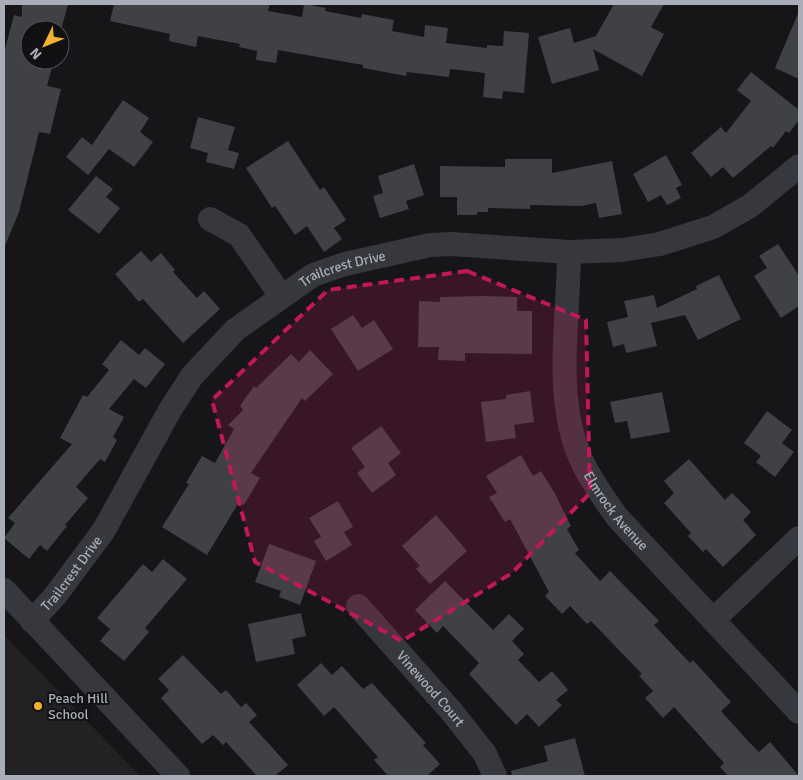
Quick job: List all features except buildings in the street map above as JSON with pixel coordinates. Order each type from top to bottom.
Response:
[{"type":"street","name":"Trailcrest Drive","points":[[32,620],[55,596],[104,530],[170,410],[192,376],[234,330],[313,275],[345,264],[430,245],[451,244],[569,252],[622,250],[660,244],[696,233],[750,206],[799,166]]},
{"type":"street","points":[[210,219],[239,235],[281,296]]},
{"type":"street","name":"Elmrock Avenue","points":[[569,252],[564,376],[572,429],[580,457],[593,482],[616,518],[799,712]]},
{"type":"street","points":[[713,620],[799,538]]},
{"type":"street","points":[[4,590],[178,776]]},
{"type":"street","name":"Vinewood Court","points":[[358,606],[452,712],[485,754],[495,776]]},
{"type":"highlighted area","points":[[467,271],[586,320],[590,493],[512,573],[402,641],[255,562],[212,400],[328,290]]},
{"type":"shaded area","name":"Peach Hill School","points":[[4,635],[140,776],[4,776]]},
{"type":"place","name":"Peach Hill School","points":[[38,706]]}]
